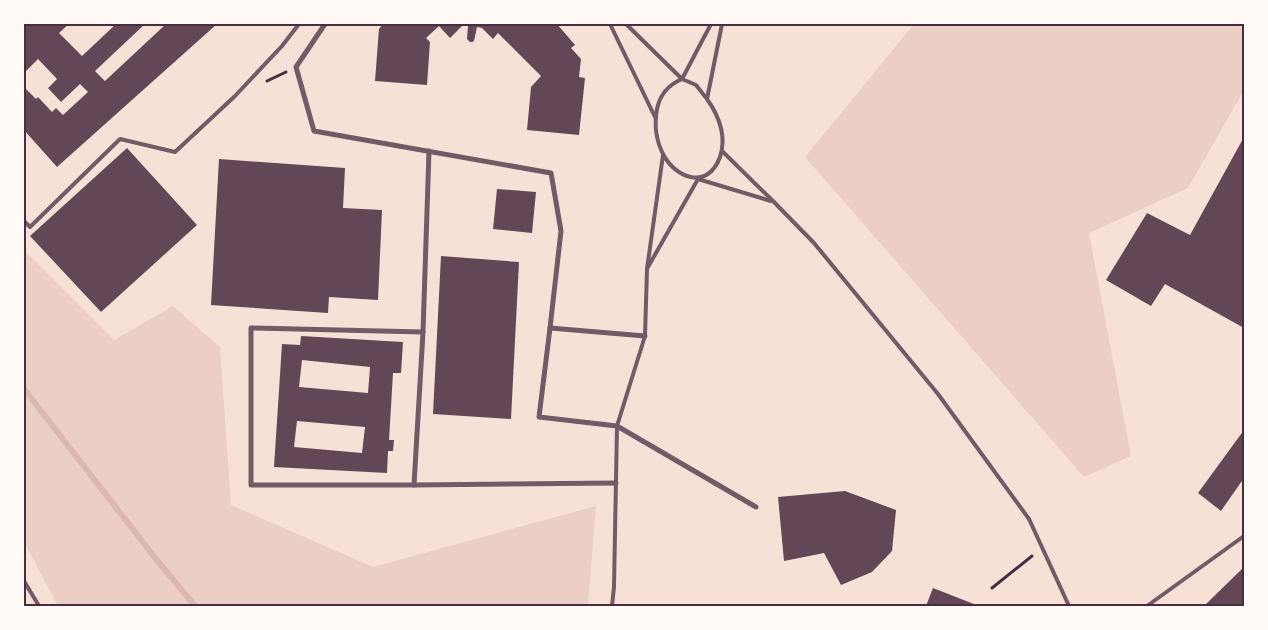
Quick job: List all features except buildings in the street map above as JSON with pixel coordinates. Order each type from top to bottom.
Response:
[{"type":"street","points":[[325,24],[296,67],[314,131],[552,173],[561,231],[540,417],[617,426],[756,507]]},
{"type":"street","points":[[414,485],[429,151]]},
{"type":"street","points":[[422,332],[251,328],[251,485],[616,482]]},
{"type":"street","points":[[550,328],[645,336]]},
{"type":"lane","points":[[24,220],[30,227],[120,139],[174,152],[235,96],[282,46],[299,24]]},
{"type":"lane","points":[[610,24],[656,117]]},
{"type":"lane","points":[[626,24],[682,79],[696,85],[713,108],[722,130],[722,151],[718,162],[698,179],[647,269]]},
{"type":"lane","points":[[711,24],[682,79],[674,82],[665,90],[659,102],[656,117],[656,131],[659,144],[670,164],[688,177],[773,201]]},
{"type":"lane","points":[[707,99],[722,24]]},
{"type":"lane","points":[[722,151],[814,244],[938,394],[1029,519],[1069,606]]},
{"type":"lane","points":[[612,606],[617,426],[645,336],[647,269],[664,155]]},
{"type":"lane","points":[[1147,606],[1244,536]]},
{"type":"lane","points":[[24,581],[39,606]]},
{"type":"path","points":[[992,588],[1043,547]]},
{"type":"shaded area","points":[[914,24],[1244,24],[1244,90],[1188,188],[1089,233],[1131,456],[1084,477],[805,157]]},
{"type":"shaded area","points":[[24,250],[114,340],[173,306],[220,347],[231,505],[373,567],[596,506],[588,606],[58,606],[24,542]]},
{"type":"waterway","points":[[24,389],[156,559],[195,606]]}]
